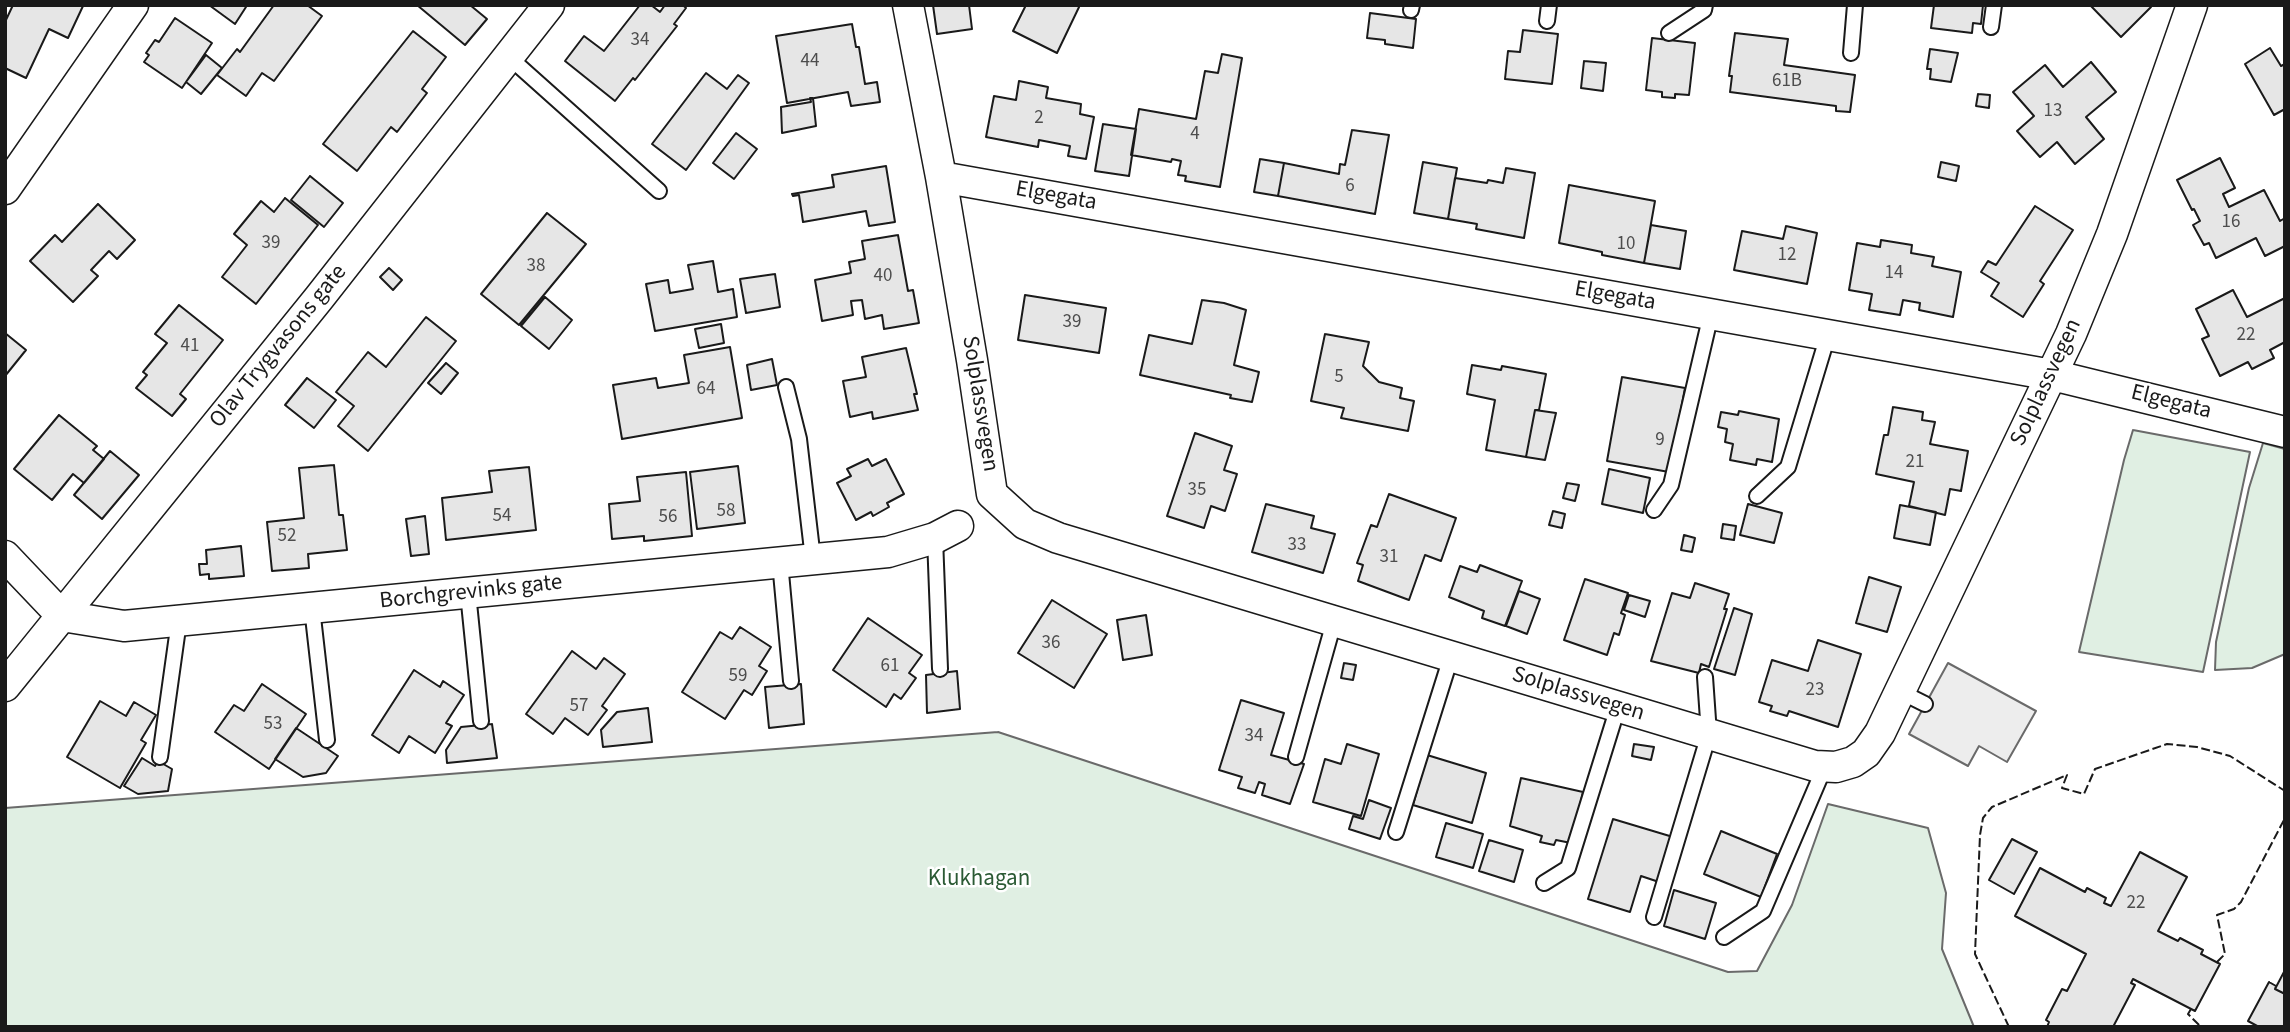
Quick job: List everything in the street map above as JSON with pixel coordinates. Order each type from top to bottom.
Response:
[{"type":"street","points":[[5,189],[133,5]]},
{"type":"street","name":"Olav Trygvasons gate","points":[[5,687],[549,5]]},
{"type":"street","name":"Solplassvegen","points":[[908,5],[941,177],[992,494],[1025,524],[1058,538],[1451,657],[1815,766],[1836,767],[1853,762],[1866,753],[1913,698],[2112,234],[2192,5]]},
{"type":"street","name":"Elgegata","points":[[941,177],[2052,374],[2285,432]]},
{"type":"street","name":"Borchgrevinks gate","points":[[62,616],[124,626],[179,621],[888,552],[946,532]]},
{"type":"street","points":[[5,556],[62,616]]},
{"type":"lane","points":[[1547,21],[1549,5]]},
{"type":"lane","points":[[1669,33],[1704,10],[1705,5]]},
{"type":"lane","points":[[1851,53],[1855,5]]},
{"type":"lane","points":[[1991,27],[1994,5]]},
{"type":"lane","points":[[509,57],[659,191]]},
{"type":"lane","points":[[1654,510],[1671,485],[1711,314]]},
{"type":"lane","points":[[1757,496],[1788,467],[1828,335]]},
{"type":"lane","points":[[786,387],[799,439],[813,559]]},
{"type":"lane","points":[[940,669],[946,532]]},
{"type":"lane","points":[[780,562],[791,681]]},
{"type":"lane","points":[[468,593],[481,721]]},
{"type":"lane","points":[[312,608],[327,740]]},
{"type":"lane","points":[[160,757],[179,621]]},
{"type":"lane","points":[[1296,757],[1334,621]]},
{"type":"lane","points":[[1396,832],[1451,657]]},
{"type":"lane","points":[[1654,916],[1709,734],[1705,677]]},
{"type":"lane","points":[[1544,883],[1568,868],[1618,707]]},
{"type":"lane","points":[[1724,937],[1763,911],[1825,766]]},
{"type":"green space","points":[[2133,430],[2250,452],[2203,672],[2079,652]]},
{"type":"green space","points":[[2263,443],[2285,449],[2285,654],[2252,668],[2215,670],[2216,642],[2249,488]]},
{"type":"green space","name":"Klukhagan","points":[[998,732],[1728,972],[1757,971],[1792,905],[1828,804],[1928,828],[1946,893],[1942,949],[1974,1027],[5,1027],[5,808]]},
{"type":"shaded area","points":[[1948,663],[2036,711],[2007,762],[1979,746],[1968,766],[1909,734]]},
{"type":"building","points":[[13,5],[83,6],[68,38],[49,29],[26,78],[5,68],[5,22]]},
{"type":"building","points":[[209,5],[243,5],[246,7],[235,24]]},
{"type":"building","points":[[274,5],[307,5],[322,16],[274,81],[262,73],[246,96],[217,75],[237,49],[240,52]]},
{"type":"building","points":[[417,5],[470,5],[487,19],[465,45]]},
{"type":"building","points":[[640,5],[651,5],[660,12],[665,5],[683,5],[686,8],[674,24],[677,26],[615,101],[565,61],[584,36],[604,51]]},
{"type":"building","points":[[933,5],[969,5],[972,29],[937,34]]},
{"type":"building","points":[[1026,5],[1080,5],[1057,53],[1013,31]]},
{"type":"building","points":[[1934,5],[1983,5],[1981,24],[1973,23],[1972,33],[1931,28]]},
{"type":"building","points":[[2090,5],[2150,5],[2151,7],[2121,37]]},
{"type":"building","points":[[1370,13],[1416,19],[1413,48],[1367,38]]},
{"type":"building","points":[[175,18],[212,43],[182,88],[144,62],[149,55],[146,53],[155,40],[159,42]]},
{"type":"building","points":[[852,24],[865,84],[877,82],[880,102],[851,106],[848,92],[787,103],[776,36]]},
{"type":"building","points":[[1523,30],[1558,34],[1552,84],[1505,79],[1508,51],[1520,52]]},
{"type":"building","points":[[413,31],[446,57],[422,89],[427,93],[397,132],[391,127],[357,171],[323,144]]},
{"type":"building","points":[[1735,33],[1788,39],[1784,65],[1855,75],[1850,112],[1836,111],[1836,106],[1730,92],[1732,76],[1729,76]]},
{"type":"building","points":[[1652,38],[1695,43],[1689,95],[1662,97],[1662,92],[1646,90]]},
{"type":"building","points":[[2270,48],[2281,66],[2285,64],[2285,109],[2274,115],[2245,64]]},
{"type":"building","points":[[1930,49],[1958,53],[1951,82],[1930,79],[1931,69],[1927,69]]},
{"type":"building","points":[[1222,54],[1242,58],[1220,187],[1185,181],[1186,176],[1178,175],[1181,161],[1172,159],[1171,162],[1131,155],[1139,109],[1196,119],[1205,71],[1218,73]]},
{"type":"building","points":[[206,55],[222,68],[201,94],[186,82]]},
{"type":"building","points":[[1584,61],[1606,63],[1603,91],[1581,88]]},
{"type":"building","points":[[2091,62],[2116,92],[2086,117],[2104,139],[2075,164],[2057,142],[2040,157],[2017,131],[2034,116],[2013,92],[2045,65],[2063,87]]},
{"type":"building","points":[[706,73],[727,89],[738,75],[749,83],[686,170],[652,144]]},
{"type":"building","points":[[1019,81],[1048,87],[1046,98],[1081,104],[1080,114],[1094,117],[1086,159],[1068,156],[1070,146],[1039,140],[1038,147],[986,137],[994,96],[1016,100]]},
{"type":"building","points":[[1978,94],[1990,95],[1989,108],[1976,106]]},
{"type":"building","points":[[810,98],[813,98],[816,126],[782,133],[781,107],[811,102]]},
{"type":"building","points":[[1103,124],[1136,129],[1129,176],[1095,171]]},
{"type":"building","points":[[1352,130],[1389,135],[1375,214],[1278,196],[1284,163],[1339,174],[1340,164],[1345,165]]},
{"type":"building","points":[[736,133],[757,149],[734,179],[713,163]]},
{"type":"building","points":[[2220,158],[2235,188],[2223,194],[2229,207],[2264,190],[2280,221],[2285,218],[2285,246],[2265,256],[2256,238],[2216,258],[2209,243],[2204,245],[2193,225],[2200,221],[2177,180]]},
{"type":"building","points":[[1260,159],[1284,163],[1278,196],[1254,192]]},
{"type":"building","points":[[1423,162],[1457,168],[1448,219],[1414,213]]},
{"type":"building","points":[[1941,162],[1959,166],[1956,181],[1938,177]]},
{"type":"building","points":[[886,166],[895,222],[869,226],[866,211],[803,222],[799,195],[792,194],[834,187],[832,175]]},
{"type":"building","points":[[1506,168],[1535,173],[1524,238],[1476,229],[1477,224],[1448,219],[1455,178],[1503,183]]},
{"type":"building","points":[[310,176],[343,203],[324,227],[291,200]]},
{"type":"building","points":[[1569,185],[1655,201],[1644,263],[1559,243]]},
{"type":"building","points":[[285,198],[318,225],[256,304],[222,277],[247,245],[234,234],[261,201],[274,212]]},
{"type":"building","points":[[98,204],[135,240],[117,259],[109,251],[91,270],[98,276],[73,302],[30,261],[55,235],[62,242]]},
{"type":"building","points":[[2035,206],[2073,230],[2040,281],[2044,284],[2023,317],[1991,296],[1999,283],[1981,272],[1988,261],[1996,265]]},
{"type":"building","points":[[547,213],[586,244],[519,325],[481,294]]},
{"type":"building","points":[[1651,225],[1686,231],[1680,269],[1644,263]]},
{"type":"building","points":[[1786,226],[1817,233],[1807,284],[1734,270],[1742,231],[1783,239]]},
{"type":"building","points":[[898,235],[908,291],[913,290],[919,323],[884,329],[882,315],[865,319],[862,300],[851,301],[853,315],[822,321],[815,280],[851,273],[849,262],[865,259],[862,241]]},
{"type":"building","points":[[1881,240],[1912,245],[1911,253],[1934,257],[1932,266],[1961,272],[1953,317],[1919,310],[1920,303],[1903,300],[1900,315],[1869,310],[1872,294],[1849,290],[1857,243],[1880,247]]},
{"type":"building","points":[[713,261],[718,292],[733,289],[737,317],[655,331],[646,284],[668,280],[670,293],[693,289],[688,265]]},
{"type":"building","points":[[389,268],[402,280],[393,290],[380,277]]},
{"type":"building","points":[[775,274],[780,307],[746,313],[740,279]]},
{"type":"building","points":[[2233,290],[2247,317],[2285,298],[2285,342],[2270,350],[2274,358],[2252,369],[2248,362],[2220,376],[2202,339],[2209,336],[2196,309]]},
{"type":"building","points":[[1025,295],[1106,308],[1099,353],[1018,340]]},
{"type":"building","points":[[545,297],[572,320],[549,349],[521,326]]},
{"type":"building","points":[[1202,300],[1246,310],[1234,365],[1259,372],[1252,402],[1140,375],[1149,335],[1192,344]]},
{"type":"building","points":[[179,305],[223,340],[180,394],[186,399],[172,416],[136,388],[147,375],[143,372],[167,343],[155,334]]},
{"type":"building","points":[[426,317],[456,341],[368,451],[338,426],[354,406],[336,392],[368,352],[386,367]]},
{"type":"building","points":[[721,324],[724,343],[699,348],[695,329]]},
{"type":"building","points":[[5,333],[26,350],[5,376]]},
{"type":"building","points":[[1325,334],[1369,342],[1363,366],[1379,382],[1402,388],[1400,398],[1414,401],[1408,431],[1341,418],[1344,408],[1311,401]]},
{"type":"building","points":[[730,347],[742,418],[622,439],[613,385],[656,378],[658,388],[689,383],[684,355]]},
{"type":"building","points":[[906,348],[918,410],[873,419],[872,412],[850,417],[843,381],[866,377],[862,357]]},
{"type":"building","points":[[772,359],[777,385],[751,390],[747,365]]},
{"type":"building","points":[[446,363],[458,373],[441,394],[428,383]]},
{"type":"building","points":[[1472,365],[1501,370],[1502,366],[1546,374],[1539,410],[1535,410],[1526,457],[1486,450],[1495,400],[1467,394]]},
{"type":"building","points":[[1622,377],[1685,388],[1669,472],[1607,461]]},
{"type":"building","points":[[307,378],[336,400],[314,428],[285,405]]},
{"type":"building","points":[[1893,407],[1923,412],[1922,420],[1935,422],[1930,444],[1968,451],[1961,491],[1950,489],[1945,515],[1909,506],[1914,482],[1876,474]]},
{"type":"building","points":[[1535,410],[1556,413],[1545,460],[1526,457]]},
{"type":"building","points":[[1739,411],[1779,419],[1772,462],[1757,459],[1756,465],[1730,460],[1733,444],[1725,442],[1727,429],[1718,427],[1721,412],[1738,415]]},
{"type":"building","points":[[59,415],[97,446],[93,450],[104,459],[84,483],[73,474],[52,500],[14,469]]},
{"type":"building","points":[[1195,433],[1232,446],[1224,470],[1237,474],[1225,511],[1211,506],[1204,528],[1167,516]]},
{"type":"building","points":[[110,451],[139,475],[102,519],[74,495]]},
{"type":"building","points":[[868,459],[872,466],[886,459],[904,494],[887,503],[889,507],[873,516],[871,512],[856,520],[837,483],[851,476],[847,469]]},
{"type":"building","points":[[334,465],[339,515],[343,515],[347,550],[308,554],[309,568],[272,571],[267,522],[304,518],[299,468]]},
{"type":"building","points":[[738,466],[745,523],[697,529],[690,472]]},
{"type":"building","points":[[529,467],[536,530],[446,540],[442,498],[492,492],[489,471]]},
{"type":"building","points":[[1609,469],[1650,478],[1643,513],[1602,504]]},
{"type":"building","points":[[686,472],[692,536],[644,541],[644,536],[612,539],[609,504],[640,501],[637,477]]},
{"type":"building","points":[[1567,483],[1579,485],[1575,501],[1563,498]]},
{"type":"building","points":[[1389,494],[1456,518],[1441,561],[1425,555],[1409,600],[1358,581],[1363,565],[1357,563],[1371,525],[1377,527]]},
{"type":"building","points":[[1266,504],[1314,516],[1311,528],[1335,534],[1323,573],[1252,552]]},
{"type":"building","points":[[1748,504],[1782,513],[1774,543],[1740,535]]},
{"type":"building","points":[[1900,505],[1936,512],[1930,545],[1894,538]]},
{"type":"building","points":[[1553,511],[1565,514],[1562,528],[1549,525]]},
{"type":"building","points":[[425,516],[429,554],[411,556],[406,519]]},
{"type":"building","points":[[1723,524],[1736,526],[1734,540],[1721,538]]},
{"type":"building","points":[[1684,535],[1695,538],[1692,552],[1681,550]]},
{"type":"building","points":[[241,546],[244,576],[209,579],[209,574],[200,575],[199,564],[207,564],[206,550]]},
{"type":"building","points":[[1480,565],[1522,581],[1505,626],[1482,618],[1484,611],[1449,597],[1460,566],[1477,572]]},
{"type":"building","points":[[1869,577],[1901,587],[1887,632],[1856,623]]},
{"type":"building","points":[[1585,579],[1628,593],[1621,613],[1625,615],[1619,635],[1614,633],[1607,655],[1564,640]]},
{"type":"building","points":[[1695,583],[1729,594],[1709,667],[1701,664],[1699,673],[1651,661],[1672,593],[1690,598]]},
{"type":"building","points":[[1519,591],[1540,599],[1527,634],[1506,626]]},
{"type":"building","points":[[1629,595],[1650,601],[1645,617],[1624,610]]},
{"type":"building","points":[[1052,600],[1107,634],[1074,688],[1018,653]]},
{"type":"building","points":[[1734,608],[1752,614],[1735,675],[1714,669]]},
{"type":"building","points":[[1146,615],[1152,655],[1123,660],[1117,620]]},
{"type":"building","points":[[868,618],[922,655],[909,673],[916,678],[901,699],[894,694],[886,707],[833,670]]},
{"type":"building","points":[[740,627],[771,647],[759,666],[767,671],[752,695],[744,690],[725,719],[682,692],[720,632],[732,639]]},
{"type":"building","points":[[1818,640],[1861,654],[1838,727],[1789,711],[1787,716],[1770,711],[1772,706],[1759,702],[1772,660],[1808,671]]},
{"type":"building","points":[[572,651],[596,669],[604,658],[625,674],[602,706],[607,710],[588,735],[565,718],[553,734],[526,714]]},
{"type":"building","points":[[1344,663],[1356,665],[1353,680],[1341,678]]},
{"type":"building","points":[[414,670],[440,687],[443,681],[464,695],[446,723],[452,726],[435,753],[409,736],[399,753],[372,735]]},
{"type":"building","points":[[957,671],[960,709],[927,713],[926,675]]},
{"type":"building","points":[[262,684],[306,714],[269,769],[215,732],[234,705],[244,711]]},
{"type":"building","points":[[801,684],[804,724],[769,728],[765,687]]},
{"type":"building","points":[[1241,700],[1284,713],[1271,755],[1304,764],[1290,804],[1262,795],[1265,784],[1259,782],[1255,793],[1238,788],[1242,777],[1219,770]]},
{"type":"building","points":[[100,701],[126,716],[134,702],[156,715],[141,740],[146,743],[120,788],[67,757]]},
{"type":"building","points":[[648,708],[652,742],[603,747],[601,730],[617,712]]},
{"type":"building","points":[[492,724],[497,758],[447,763],[446,750],[461,727]]},
{"type":"building","points":[[296,728],[338,756],[326,773],[303,777],[275,759]]},
{"type":"building","points":[[1347,744],[1379,754],[1361,816],[1313,802],[1325,759],[1341,764]]},
{"type":"building","points":[[1634,744],[1654,747],[1651,760],[1632,756]]},
{"type":"building","points":[[1427,755],[1486,773],[1472,823],[1413,805]]},
{"type":"building","points":[[142,758],[155,766],[158,761],[172,769],[168,791],[138,794],[124,786]]},
{"type":"building","points":[[1521,778],[1583,792],[1571,843],[1556,840],[1554,845],[1540,842],[1542,836],[1510,826]]},
{"type":"building","points":[[1369,800],[1391,808],[1380,839],[1349,829],[1353,816],[1363,819]]},
{"type":"building","points":[[1613,819],[1673,837],[1659,882],[1641,876],[1630,912],[1588,899]]},
{"type":"building","points":[[1446,823],[1483,834],[1473,868],[1436,857]]},
{"type":"building","points":[[1721,831],[1777,854],[1761,897],[1704,874]]},
{"type":"building","points":[[2012,839],[2037,852],[2014,894],[1989,880]]},
{"type":"building","points":[[1489,840],[1523,850],[1514,882],[1479,871]]},
{"type":"building","points":[[2140,852],[2187,877],[2158,931],[2178,941],[2180,938],[2203,950],[2201,954],[2220,964],[2195,1011],[2133,979],[2131,983],[2135,985],[2113,1027],[2047,1027],[2049,1022],[2046,1020],[2062,989],[2067,991],[2086,954],[2015,916],[2040,868],[2085,892],[2087,888],[2106,898],[2104,903],[2111,906]]},
{"type":"building","points":[[1674,890],[1716,903],[1705,939],[1664,926]]},
{"type":"building","points":[[2285,970],[2285,994],[2275,989]]},
{"type":"building","points":[[2269,982],[2285,994],[2285,1027],[2259,1027],[2248,1021]]},
{"type":"fence","points":[[2009,1027],[1975,954],[1980,835],[1983,818],[1992,807],[2067,775],[2062,788],[2084,794],[2095,769],[2167,744],[2197,747],[2230,756],[2285,791]]},
{"type":"fence","points":[[2217,962],[2225,954],[2217,915],[2234,909],[2241,902],[2285,818]]},
{"type":"fence","points":[[2191,1009],[2188,1014],[2201,1027]]}]
